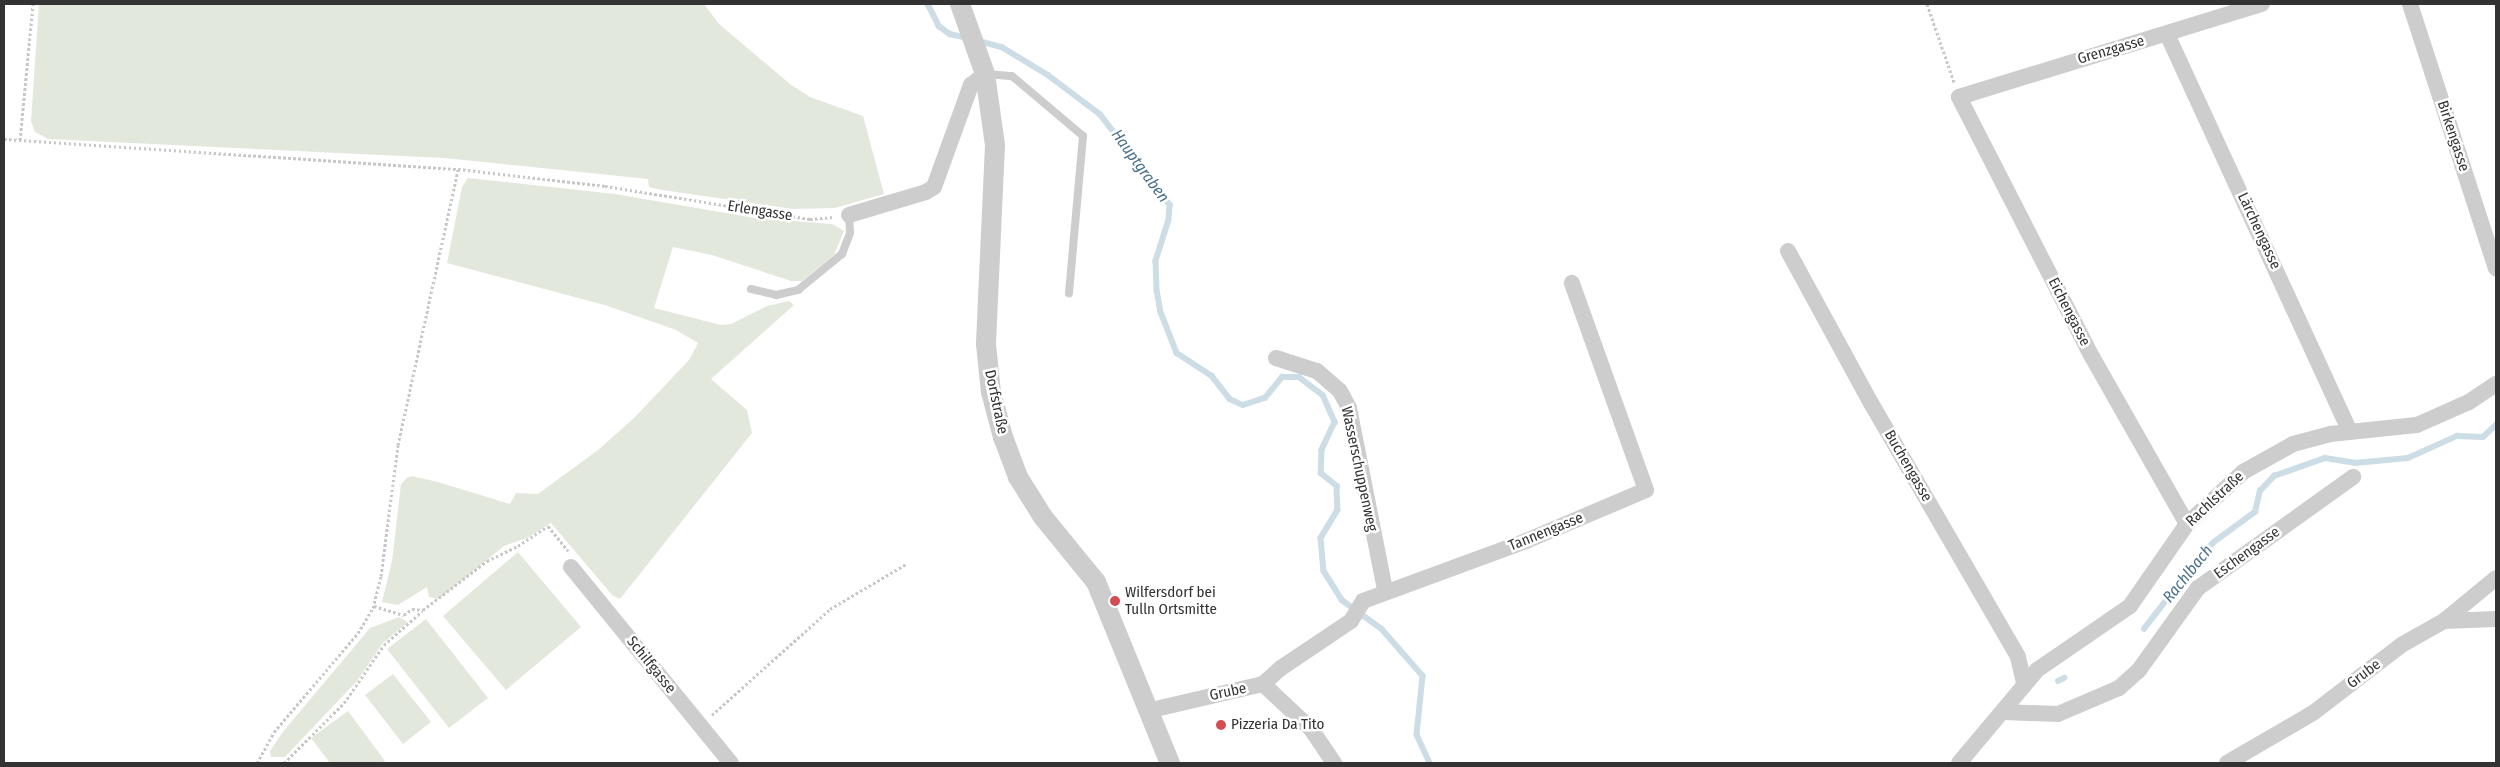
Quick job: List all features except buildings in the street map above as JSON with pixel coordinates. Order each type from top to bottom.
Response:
[{"type":"street","name":"Dorfstraße","points":[[960,4],[979,51],[985,74],[996,145],[986,344],[991,392],[1002,437],[1018,477],[1043,517],[1096,582],[1170,763]]},
{"type":"street","name":"Grenzgasse","points":[[1959,97],[2262,4]]},
{"type":"street","name":"Birkengasse","points":[[2410,4],[2496,268]]},
{"type":"street","name":"Lärchengasse","points":[[2167,34],[2349,430]]},
{"type":"street","points":[[849,215],[926,192],[934,187],[971,85],[985,74]]},
{"type":"street","name":"Eichengasse","points":[[1959,97],[2092,357],[2187,524]]},
{"type":"street","name":"Buchengasse","points":[[1788,252],[1871,403],[2018,656],[2024,682]]},
{"type":"street","name":"Tannengasse","points":[[1263,684],[1281,668],[1351,621],[1363,600],[1385,590],[1526,541],[1646,490],[1572,284]]},
{"type":"street","name":"Wasserschuppenweg","points":[[1276,358],[1317,371],[1340,391],[1349,408],[1385,590]]},
{"type":"street","name":"Rachlstraße","points":[[1959,763],[2003,712],[2024,682],[2130,606],[2187,524],[2244,472],[2293,444],[2349,430],[2417,426],[2469,402],[2496,384]]},
{"type":"street","name":"Eschengasse","points":[[2003,712],[2058,714],[2119,688],[2140,670],[2198,588],[2352,477]]},
{"type":"street","name":"Schilfgasse","points":[[571,567],[731,763]]},
{"type":"street","name":"Grube","points":[[2227,763],[2313,713],[2403,644],[2444,621],[2496,578]]},
{"type":"street","points":[[2444,621],[2496,619]]},
{"type":"street","name":"Grube","points":[[1148,711],[1263,684],[1311,729],[1334,763]]},
{"type":"lane","points":[[985,74],[1012,76],[1083,136],[1069,293]]},
{"type":"lane","points":[[751,289],[776,295],[798,290],[842,254],[850,234],[849,215]]},
{"type":"path","points":[[20,140],[33,4]]},
{"type":"path","points":[[1927,4],[1959,97]]},
{"type":"path","name":"Erlengasse","points":[[4,139],[458,169],[606,186],[810,219],[849,215]]},
{"type":"path","points":[[257,763],[274,732],[358,633],[374,606],[398,445],[458,169]]},
{"type":"path","points":[[284,763],[344,703],[384,645],[423,610],[487,561],[518,546],[548,526],[568,548],[571,567]]},
{"type":"path","points":[[700,726],[830,609],[906,564]]},
{"type":"path","points":[[374,606],[404,615],[412,609],[423,610]]},
{"type":"shaded area","points":[[39,4],[704,4],[719,24],[790,84],[810,97],[863,116],[884,194],[835,208],[793,209],[662,190],[649,187],[648,179],[444,158],[48,139],[35,132],[31,121]]},
{"type":"shaded area","points":[[468,178],[615,194],[755,218],[832,224],[844,231],[834,255],[802,281],[791,281],[712,255],[673,247],[654,308],[721,325],[731,324],[767,306],[789,301],[794,305],[711,379],[747,410],[752,433],[620,599],[613,596],[551,523],[527,538],[504,546],[439,599],[429,597],[427,587],[398,605],[382,602],[392,561],[401,484],[407,478],[412,476],[438,482],[510,504],[516,493],[538,494],[598,450],[634,418],[689,360],[698,343],[676,330],[608,306],[447,263],[462,187]]},
{"type":"shaded area","points":[[518,552],[581,627],[506,690],[443,616]]},
{"type":"shaded area","points":[[399,617],[408,622],[382,644],[357,681],[285,757],[271,757],[270,751],[282,733],[370,628]]},
{"type":"shaded area","points":[[426,619],[488,698],[449,728],[387,649]]},
{"type":"shaded area","points":[[393,674],[431,722],[403,744],[365,695]]},
{"type":"shaded area","points":[[348,711],[385,761],[382,763],[330,763],[311,738]]},
{"type":"waterway","name":"Hauptgraben","points":[[928,4],[939,26],[950,34],[967,38]]},
{"type":"waterway","name":"Hauptgraben","points":[[979,41],[1002,47],[1048,75],[1100,114],[1170,205],[1169,220],[1156,261],[1157,290],[1161,312],[1177,353],[1212,376],[1230,399],[1243,405],[1265,398],[1282,377],[1299,377],[1323,395],[1335,422],[1322,450],[1321,473],[1337,486],[1338,510],[1321,538],[1324,571],[1342,600],[1382,629],[1423,676],[1417,735],[1430,763]]},
{"type":"waterway","name":"Rachlbach","points":[[2144,629],[2198,559],[2214,542],[2255,512],[2260,491],[2274,476],[2325,458],[2355,463],[2408,458],[2457,436],[2483,437],[2496,425]]},
{"type":"waterway","name":"Rachlbach","points":[[2058,681],[2064,678]]},
{"type":"place","name":"Wilfersdorf bei Tulln Ortsmitte","points":[[1115,601]]},
{"type":"place","name":"Pizzeria Da Tito","points":[[1221,725]]}]
